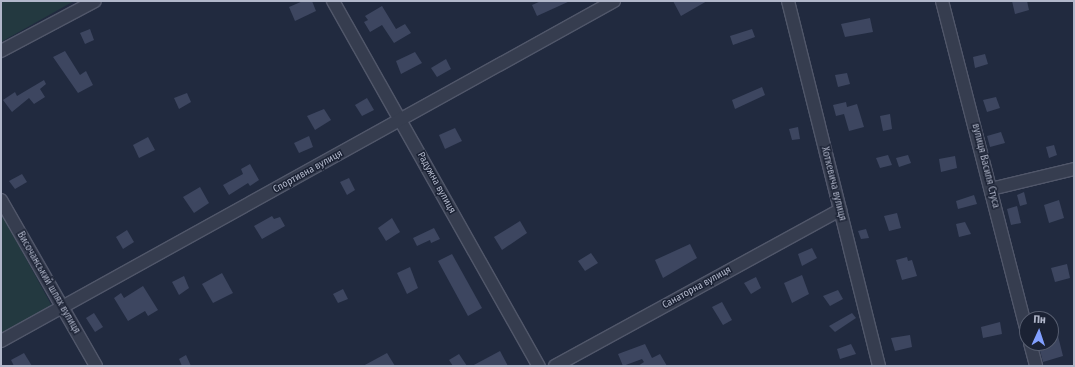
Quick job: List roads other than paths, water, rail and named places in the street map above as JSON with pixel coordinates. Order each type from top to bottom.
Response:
[{"type":"street","points":[[1,51],[95,1]]},
{"type":"street","name":"Радужна вулиця","points":[[333,1],[539,366]]},
{"type":"street","name":"Спортивна вулиця","points":[[1,341],[614,1]]},
{"type":"street","name":"Хоткевича вулиця","points":[[788,1],[879,366]]},
{"type":"street","name":"вулиця Василя Стуса","points":[[942,1],[1022,311]]},
{"type":"street","points":[[991,189],[1074,168]]},
{"type":"street","name":"Височанський шлях вулиця","points":[[1,200],[96,366]]},
{"type":"street","name":"Санаторна вулиця","points":[[555,366],[840,210]]},
{"type":"street","points":[[1032,351],[1036,366]]}]
